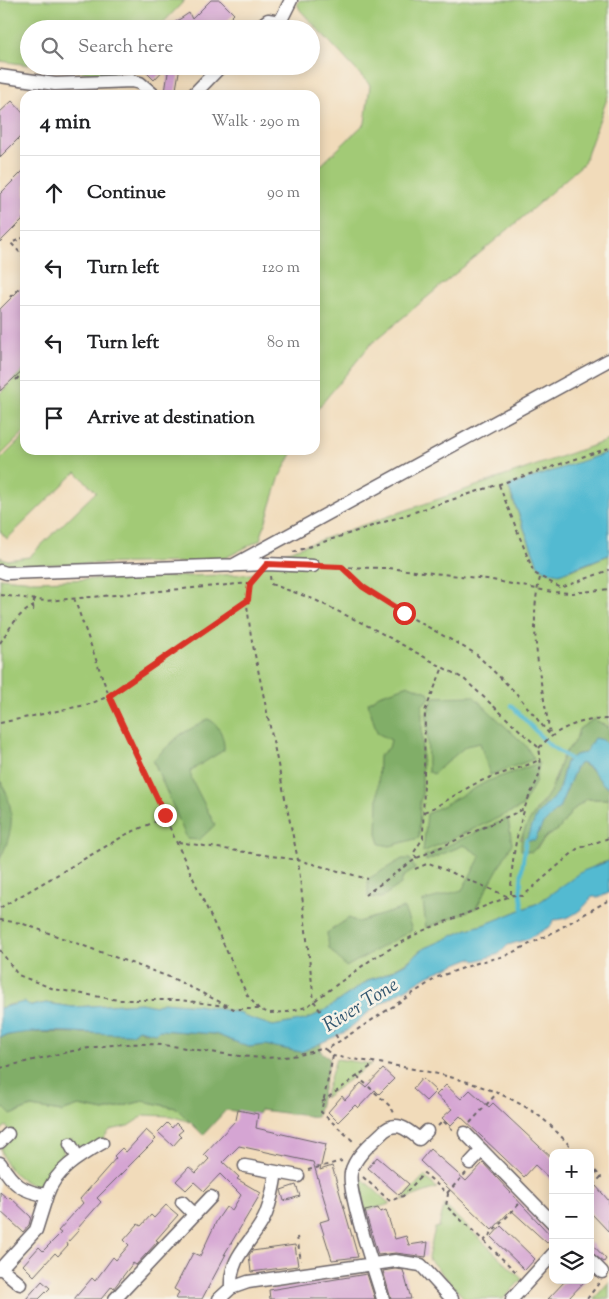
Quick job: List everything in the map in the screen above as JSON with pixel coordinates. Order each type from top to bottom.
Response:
[{"type":"street","points":[[285,20],[291,0]]},
{"type":"street","points":[[198,90],[212,75]]},
{"type":"street","points":[[0,76],[55,84],[132,81],[140,83],[148,90]]},
{"type":"street","points":[[232,566],[609,360]]},
{"type":"street","points":[[0,571],[6,573],[267,564],[313,566]]},
{"type":"street","points":[[383,1299],[350,1183],[350,1164],[386,1128],[398,1125],[405,1127],[420,1139]]},
{"type":"street","points":[[465,1133],[549,1219]]},
{"type":"street","points":[[20,1284],[0,1268],[36,1230],[51,1184],[78,1158],[102,1143]]},
{"type":"street","points":[[70,1144],[78,1158]]},
{"type":"street","points":[[470,1163],[482,1150]]},
{"type":"street","points":[[0,1163],[12,1182],[32,1194],[47,1195]]},
{"type":"street","points":[[245,1166],[298,1176]]},
{"type":"street","points":[[232,1288],[231,1277],[244,1245],[266,1216],[276,1172]]},
{"type":"street","points":[[115,1299],[211,1197]]},
{"type":"street","points":[[182,1202],[194,1214]]},
{"type":"street","points":[[512,1299],[549,1258]]},
{"type":"street","points":[[219,1299],[232,1288],[248,1282],[395,1262],[421,1264],[452,1299]]},
{"type":"street","points":[[594,1264],[603,1274]]},
{"type":"path","points":[[20,239],[10,243],[20,253]]},
{"type":"path","points":[[10,297],[20,287]]},
{"type":"path","points":[[16,380],[20,376]]},
{"type":"path","points":[[288,554],[609,448]]},
{"type":"path","points":[[499,484],[534,573],[540,578],[560,588],[609,570]]},
{"type":"path","points":[[267,564],[250,584],[248,600],[251,636],[298,860],[314,1001],[340,1042]]},
{"type":"path","points":[[267,564],[271,584],[313,599],[372,628],[464,679],[539,748],[541,759],[538,782],[524,809],[511,867],[511,896]]},
{"type":"path","points":[[313,566],[388,568],[487,579],[537,589],[573,593],[609,589]]},
{"type":"path","points":[[342,567],[363,587],[476,654],[516,693],[550,735]]},
{"type":"path","points":[[540,578],[537,589],[538,661],[550,735]]},
{"type":"path","points":[[0,595],[51,601],[250,584]]},
{"type":"path","points":[[74,598],[109,696],[247,995],[260,1009]]},
{"type":"path","points":[[33,610],[34,600]]},
{"type":"path","points":[[0,723],[91,704],[109,696],[248,600]]},
{"type":"path","points":[[0,643],[15,620],[34,606]]},
{"type":"path","points":[[417,858],[413,854],[423,838],[425,711],[443,667]]},
{"type":"path","points":[[539,748],[550,735],[588,719],[609,719]]},
{"type":"path","points":[[424,812],[484,779],[527,766],[541,759]]},
{"type":"path","points":[[366,895],[417,858],[524,809]]},
{"type":"path","points":[[0,908],[150,823],[165,817]]},
{"type":"path","points":[[0,920],[20,923],[172,978],[234,1009],[260,1009],[269,1013],[288,1012],[306,1007],[372,959],[422,931],[511,896],[523,896],[577,849],[609,838]]},
{"type":"path","points":[[178,842],[298,860],[368,879]]},
{"type":"path","points":[[415,869],[429,863],[511,896]]},
{"type":"path","points":[[326,1050],[438,976],[505,956],[550,934],[609,900]]},
{"type":"path","points":[[0,950],[18,975],[54,989],[118,1000],[180,1000],[229,1006]]},
{"type":"path","points":[[0,1068],[88,1048],[146,1044],[252,1059],[309,1054],[323,1048],[333,1056],[451,1078],[492,1090],[536,1114],[573,1149]]},
{"type":"path","points":[[333,1056],[321,1112],[325,1118],[365,1151]]},
{"type":"path","points":[[322,1102],[376,1063]]},
{"type":"path","points":[[357,1076],[392,1107],[398,1125]]},
{"type":"path","points":[[470,1163],[471,1168],[447,1193],[446,1206],[527,1282]]},
{"type":"path","points":[[298,1176],[302,1172],[350,1164],[390,1201],[403,1196],[424,1173],[447,1193]]},
{"type":"path","points":[[594,1169],[601,1177],[594,1184]]},
{"type":"path","points":[[484,1241],[528,1195]]},
{"type":"path","points":[[297,1236],[304,1274]]},
{"type":"path","points":[[587,1299],[603,1274]]},
{"type":"green space","points":[[0,0],[185,0],[166,20],[20,20],[20,64],[0,61]]},
{"type":"green space","points":[[300,0],[609,0],[609,93],[584,163],[523,217],[370,345],[320,406],[320,166],[365,123],[370,85],[320,31],[320,20],[309,20],[300,10],[297,3]]},
{"type":"green space","points":[[20,373],[20,436],[0,456],[0,393]]},
{"type":"green space","points":[[20,440],[20,455],[291,455],[280,476],[260,540],[227,557],[204,562],[8,565],[0,562],[0,557],[7,560],[29,557],[96,492],[76,472],[7,539],[0,531],[0,460]]},
{"type":"green space","points":[[609,440],[609,452],[508,487],[538,565],[547,570],[564,571],[609,555],[609,728],[603,723],[579,729],[576,741],[563,755],[549,795],[538,807],[520,839],[536,849],[547,836],[558,830],[573,810],[586,799],[609,799],[609,861],[598,864],[538,903],[486,924],[468,929],[421,950],[408,961],[382,976],[370,979],[322,1012],[305,1020],[273,1026],[242,1016],[242,1013],[197,1005],[163,1002],[155,1006],[141,1003],[73,1007],[46,1003],[32,1006],[12,1004],[0,1008],[0,578],[36,581],[252,574],[265,559]]},
{"type":"green space","points":[[409,685],[428,692],[430,698],[422,705],[422,797],[420,800],[419,838],[390,846],[380,844],[377,834],[379,756],[389,748],[391,740],[377,733],[368,703],[379,695]]},
{"type":"green space","points":[[473,696],[526,746],[534,759],[490,775],[480,743],[466,746],[433,774],[428,771],[427,713],[434,697]]},
{"type":"green space","points":[[208,719],[215,724],[220,732],[224,750],[190,771],[192,780],[215,825],[199,840],[187,839],[153,760],[180,735]]},
{"type":"green space","points":[[594,719],[609,728],[609,746],[603,740],[594,738],[585,753],[575,755],[566,762],[558,793],[537,815],[535,840],[542,825],[559,808],[576,767],[581,763],[597,774],[604,785],[609,787],[609,799],[586,799],[573,810],[558,830],[547,836],[532,852],[521,850],[521,842],[526,827],[550,791],[564,755],[575,739],[579,729]]},
{"type":"green space","points":[[539,763],[535,783],[522,807],[423,852],[427,814],[488,781]]},
{"type":"green space","points":[[0,780],[9,801],[11,820],[8,839],[0,859]]},
{"type":"green space","points":[[508,818],[512,844],[476,908],[426,928],[423,901],[462,890],[481,856],[464,845],[426,861],[424,856]]},
{"type":"green space","points":[[402,859],[410,859],[415,869],[403,877],[401,884],[381,898],[368,897],[368,879]]},
{"type":"green space","points":[[404,908],[412,930],[346,967],[329,948],[327,933],[349,918],[358,922]]},
{"type":"green space","points":[[138,1029],[144,1032],[159,1030],[215,1034],[249,1047],[265,1045],[301,1052],[321,1043],[321,1052],[330,1058],[317,1117],[260,1110],[258,1114],[226,1110],[203,1135],[176,1108],[143,1101],[104,1111],[79,1106],[61,1112],[31,1107],[11,1115],[4,1108],[0,1112],[0,1037],[23,1032],[132,1034]]},
{"type":"green space","points":[[336,1059],[371,1064],[324,1098]]},
{"type":"green space","points":[[143,1101],[176,1108],[190,1122],[171,1116],[145,1115],[128,1126],[110,1130],[101,1141],[86,1148],[75,1145],[72,1139],[63,1145],[64,1159],[39,1189],[14,1173],[3,1156],[1,1148],[13,1135],[6,1126],[0,1131],[0,1112],[4,1107],[11,1115],[31,1107],[61,1112],[79,1106],[104,1111]]},
{"type":"green space","points":[[359,1176],[390,1204],[365,1211]]},
{"type":"green space","points":[[424,1176],[437,1188],[402,1200]]},
{"type":"green space","points":[[444,1205],[522,1279],[503,1299],[465,1299],[428,1258],[435,1228],[439,1227]]},
{"type":"green space","points":[[609,1282],[609,1299],[594,1299]]},
{"type":"water","points":[[609,452],[609,555],[559,574],[547,571],[538,565],[508,486]]},
{"type":"water","points":[[594,738],[603,740],[609,746],[609,787],[604,785],[591,770],[581,763],[576,767],[559,808],[542,825],[535,840],[526,840],[537,815],[558,793],[566,762],[575,755],[585,753]]},
{"type":"water","name":"River Tone","points":[[609,861],[609,893],[600,897],[592,897],[576,913],[559,920],[553,920],[551,926],[528,939],[508,945],[499,954],[476,961],[471,958],[429,975],[375,1007],[345,1032],[301,1052],[265,1045],[249,1047],[215,1034],[159,1030],[155,1033],[138,1029],[132,1034],[49,1031],[0,1037],[0,1008],[24,1002],[32,1006],[46,1003],[73,1007],[141,1003],[155,1006],[163,1002],[197,1005],[242,1013],[243,1016],[273,1026],[305,1020],[322,1012],[371,979],[382,976],[408,962],[421,950],[468,929],[486,924],[538,903],[583,871]]},
{"type":"building","points":[[211,0],[220,0],[234,14],[228,20],[178,20],[189,13],[192,19]]},
{"type":"building","points":[[149,75],[159,75],[154,80]]},
{"type":"building","points":[[168,75],[178,75],[176,90],[165,90]]},
{"type":"building","points":[[12,101],[20,110],[20,137],[0,157],[0,112]]},
{"type":"building","points":[[20,174],[20,222],[0,242],[0,194]]},
{"type":"building","points":[[20,289],[20,373],[0,391],[0,309]]},
{"type":"building","points":[[383,1069],[394,1079],[379,1094],[375,1090],[358,1108],[355,1105],[338,1122],[328,1112],[342,1096],[345,1100],[361,1083],[366,1087]]},
{"type":"building","points":[[422,1078],[436,1091],[426,1101],[413,1089]]},
{"type":"building","points":[[446,1085],[461,1099],[470,1090],[489,1107],[493,1103],[549,1155],[549,1178],[535,1165],[524,1177],[460,1116],[450,1126],[442,1118],[452,1109],[436,1095]]},
{"type":"building","points":[[238,1110],[258,1114],[256,1128],[326,1144],[320,1170],[332,1166],[358,1257],[332,1260],[320,1222],[330,1219],[313,1162],[239,1146],[223,1162],[239,1177],[237,1179],[261,1193],[224,1255],[226,1254],[202,1299],[176,1299],[179,1292],[174,1289],[193,1253],[200,1256],[217,1220],[226,1207],[232,1210],[241,1195],[220,1174],[204,1191],[194,1182],[186,1190],[176,1181],[189,1167],[196,1173],[209,1159],[204,1154],[236,1120]]},
{"type":"building","points":[[167,1123],[172,1128],[176,1123],[183,1130],[178,1134],[181,1137],[173,1146],[158,1132]]},
{"type":"building","points":[[146,1130],[156,1139],[97,1198],[101,1202],[78,1228],[79,1230],[67,1243],[68,1245],[58,1256],[55,1253],[34,1276],[23,1265],[39,1247],[43,1251],[61,1233],[58,1231],[83,1203],[80,1199],[116,1158],[114,1156],[122,1148],[126,1152]]},
{"type":"building","points":[[430,1149],[466,1181],[483,1163],[549,1234],[549,1241],[547,1243],[511,1210],[492,1230],[420,1161]]},
{"type":"building","points":[[377,1157],[409,1184],[399,1195],[368,1168]]},
{"type":"building","points":[[296,1185],[300,1196],[284,1201],[281,1190]]},
{"type":"building","points":[[596,1186],[609,1201],[609,1232],[594,1216],[594,1188]]},
{"type":"building","points":[[0,1192],[8,1199],[10,1197],[31,1217],[29,1225],[23,1232],[0,1211]]},
{"type":"building","points":[[166,1205],[178,1215],[136,1265],[133,1263],[114,1288],[112,1286],[101,1299],[74,1299],[92,1278],[95,1281],[113,1257],[116,1260],[129,1245],[124,1240],[138,1224],[141,1226],[151,1215],[154,1218]]},
{"type":"building","points":[[378,1208],[380,1212],[386,1210],[395,1239],[406,1236],[409,1245],[428,1242],[426,1257],[396,1253],[378,1255],[365,1211]]},
{"type":"building","points":[[501,1226],[535,1259],[525,1270],[491,1237]]},
{"type":"building","points":[[295,1245],[298,1266],[251,1272],[249,1255],[252,1251]]},
{"type":"building","points":[[594,1246],[606,1259],[604,1262],[594,1255]]},
{"type":"building","points":[[403,1270],[411,1299],[391,1299],[383,1271]]},
{"type":"building","points":[[367,1274],[375,1299],[270,1299],[269,1290]]},
{"type":"building","points":[[42,1281],[50,1288],[39,1299],[26,1299]]},
{"type":"building","points":[[562,1284],[582,1284],[568,1299],[548,1299]]},
{"type":"waterway","points":[[511,705],[548,744],[573,761]]},
{"type":"waterway","points":[[524,912],[521,886],[526,840]]},
{"type":"route","points":[[165,815],[109,696],[248,600],[250,584],[267,564],[342,567],[363,587],[404,613]]}]
